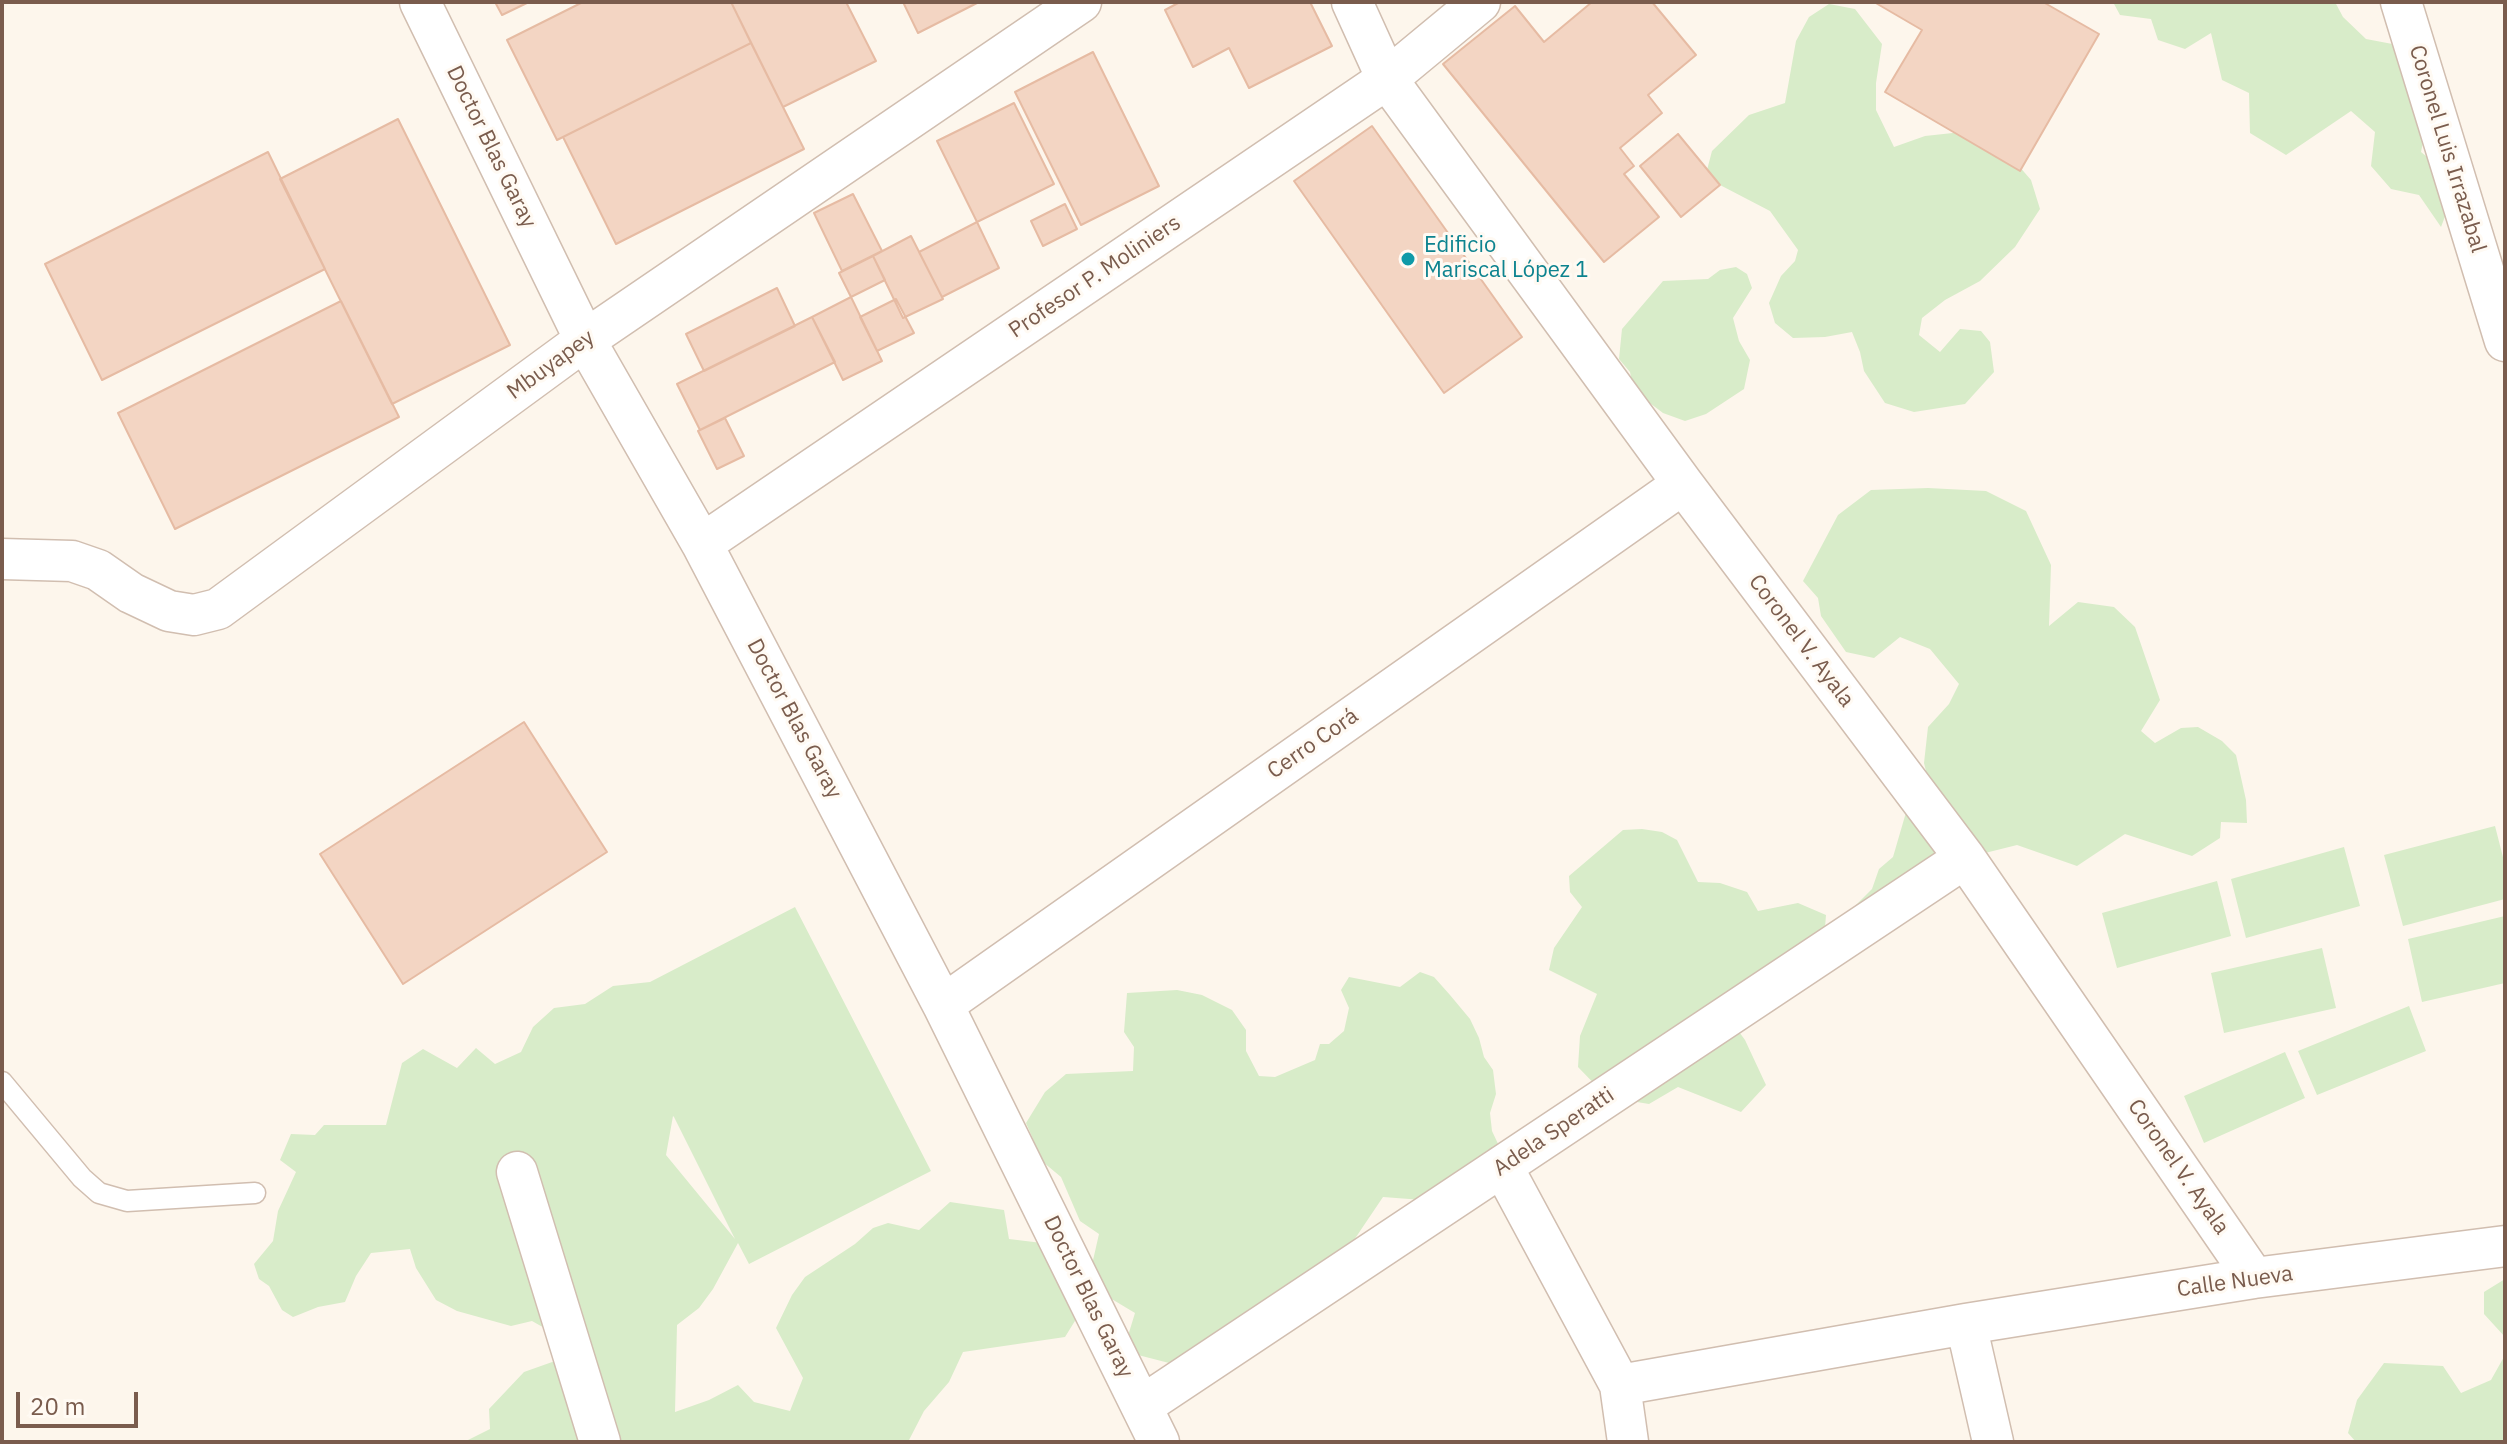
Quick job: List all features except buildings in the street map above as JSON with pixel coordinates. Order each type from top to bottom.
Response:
[{"type":"street","name":"Doctor Blas Garay","points":[[420,2],[585,340],[702,544],[943,1005],[1159,1442]]},
{"type":"street","name":"Mbuyapey","points":[[2,559],[72,561],[98,570],[131,593],[169,611],[194,615],[218,609],[585,340],[1081,2]]},
{"type":"street","name":"Coronel V. Ayala","points":[[1352,2],[1387,79],[1683,484],[1965,858],[2254,1278]]},
{"type":"street","name":"Profesor P. Moliniers","points":[[702,544],[1387,79],[1480,2]]},
{"type":"street","name":"Coronel Luis Irrazabal","points":[[2401,2],[2489,228],[2505,341]]},
{"type":"street","name":"Cerro Corá","points":[[943,1005],[1683,484]]},
{"type":"street","name":"Adela Speratti","points":[[1142,1406],[1965,858]]},
{"type":"street","points":[[1502,1166],[1620,1385],[1628,1442]]},
{"type":"street","points":[[517,1172],[600,1442]]},
{"type":"street","name":"Calle Nueva","points":[[1620,1385],[1966,1324],[2254,1278],[2505,1246]]},
{"type":"street","points":[[1966,1324],[1993,1442]]},
{"type":"lane","points":[[2,1082],[82,1178],[99,1193],[127,1201],[255,1193]]},
{"type":"green space","points":[[2113,2],[2335,2],[2343,17],[2366,39],[2403,46],[2432,99],[2421,152],[2458,182],[2441,227],[2419,195],[2391,189],[2371,166],[2375,132],[2351,111],[2286,155],[2250,133],[2249,93],[2222,80],[2211,33],[2185,49],[2158,40],[2151,19],[2120,15]]},
{"type":"green space","points":[[1829,4],[1855,9],[1882,44],[1876,83],[1876,110],[1894,147],[1925,136],[1962,132],[2012,158],[2031,180],[2040,209],[2015,247],[1980,281],[1945,300],[1922,318],[1919,335],[1940,352],[1960,329],[1981,331],[1990,342],[1994,372],[1965,404],[1914,412],[1885,403],[1864,371],[1852,332],[1793,338],[1775,323],[1769,303],[1781,276],[1795,261],[1798,250],[1770,211],[1720,185],[1707,170],[1712,151],[1749,115],[1785,103],[1796,41],[1809,17]]},
{"type":"green space","points":[[1736,267],[1747,274],[1752,288],[1733,318],[1739,341],[1750,360],[1744,389],[1706,414],[1685,421],[1663,413],[1634,391],[1630,372],[1619,359],[1622,329],[1663,281],[1708,279],[1720,270]]},
{"type":"green space","points":[[1928,488],[1986,491],[2026,511],[2051,565],[2049,626],[2078,602],[2114,607],[2135,627],[2160,700],[2141,731],[2155,743],[2181,728],[2198,727],[2222,741],[2236,755],[2246,800],[2247,823],[2221,822],[2220,838],[2192,856],[2125,834],[2077,866],[2017,845],[1965,858],[1867,923],[1853,908],[1872,889],[1879,869],[1893,857],[1907,809],[1934,803],[1924,763],[1928,727],[1949,704],[1959,684],[1930,649],[1900,637],[1874,658],[1846,652],[1821,616],[1818,598],[1803,581],[1838,515],[1871,490]]},
{"type":"green space","points":[[2495,826],[2505,865],[2505,899],[2403,926],[2384,855]]},
{"type":"green space","points":[[1623,830],[1662,832],[1677,840],[1698,882],[1720,883],[1747,892],[1758,911],[1798,903],[1826,915],[1823,953],[1734,1025],[1745,1040],[1766,1085],[1741,1112],[1678,1087],[1649,1104],[1607,1097],[1578,1067],[1580,1036],[1597,994],[1549,970],[1554,948],[1582,907],[1570,892],[1569,876]]},
{"type":"green space","points":[[2344,847],[2360,906],[2246,938],[2231,879]]},
{"type":"green space","points":[[2217,881],[2231,936],[2117,968],[2102,913]]},
{"type":"green space","points":[[795,907],[931,1171],[749,1264],[738,1243],[699,1308],[677,1325],[675,1412],[738,1385],[754,1402],[790,1411],[803,1378],[776,1328],[792,1295],[805,1277],[855,1244],[873,1228],[888,1223],[919,1230],[950,1202],[1004,1210],[1009,1239],[1042,1243],[1078,1316],[1065,1337],[963,1352],[949,1382],[924,1411],[908,1442],[464,1442],[490,1429],[489,1409],[524,1372],[555,1361],[569,1342],[532,1321],[511,1326],[457,1311],[436,1300],[416,1268],[410,1249],[371,1253],[356,1276],[345,1302],[318,1307],[293,1317],[282,1310],[269,1286],[259,1279],[254,1264],[273,1241],[278,1211],[296,1172],[280,1160],[291,1134],[315,1135],[324,1125],[386,1125],[402,1063],[423,1049],[457,1068],[476,1048],[495,1064],[521,1052],[533,1027],[554,1008],[585,1004],[613,986],[650,982]],"holes":[[[673,1116],[735,1239],[666,1155]]]},
{"type":"green space","points":[[2505,916],[2505,983],[2422,1002],[2408,939]]},
{"type":"green space","points":[[2322,948],[2336,1008],[2224,1033],[2211,973]]},
{"type":"green space","points":[[1420,972],[1434,977],[1470,1019],[1479,1038],[1484,1057],[1493,1070],[1496,1094],[1490,1113],[1492,1131],[1500,1148],[1449,1202],[1383,1197],[1352,1243],[1173,1364],[1138,1355],[1127,1339],[1135,1313],[1100,1292],[1091,1269],[1099,1234],[1080,1221],[1061,1177],[1043,1162],[1026,1123],[1045,1092],[1066,1074],[1133,1071],[1134,1047],[1124,1032],[1127,993],[1177,990],[1202,995],[1232,1010],[1246,1030],[1246,1051],[1259,1076],[1275,1077],[1315,1060],[1320,1044],[1329,1044],[1344,1031],[1349,1008],[1341,990],[1349,977],[1400,987]]},
{"type":"green space","points":[[2409,1006],[2426,1051],[2317,1095],[2298,1051]]},
{"type":"green space","points":[[2285,1052],[2305,1098],[2204,1143],[2184,1096]]},
{"type":"green space","points":[[2505,1279],[2505,1337],[2484,1314],[2484,1292]]},
{"type":"green space","points":[[2505,1355],[2505,1442],[2356,1442],[2348,1433],[2357,1400],[2384,1363],[2443,1366],[2461,1393],[2491,1380]]},
{"type":"place","name":"Edificio Mariscal López 1","points":[[1408,259]]}]
